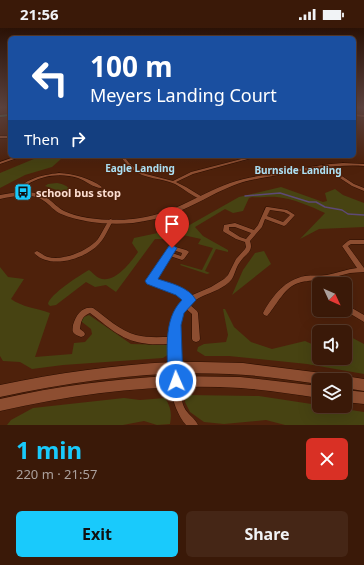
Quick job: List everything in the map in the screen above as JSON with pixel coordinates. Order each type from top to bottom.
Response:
[{"type":"main road","points":[[0,391],[81,375],[175,367],[233,368],[312,378]]},
{"type":"main road","points":[[175,367],[176,381]]},
{"type":"main road","points":[[0,405],[34,397],[100,386],[176,381],[230,382],[312,391]]},
{"type":"main road","points":[[352,383],[364,385]]},
{"type":"main road","points":[[352,397],[364,398]]},
{"type":"street","points":[[0,163],[15,158]]},
{"type":"street","points":[[123,158],[129,166],[137,172],[173,182],[202,199]]},
{"type":"street","points":[[173,182],[197,172],[250,158]]},
{"type":"street","points":[[0,197],[15,194],[39,197],[56,209],[65,213],[111,221],[134,221],[158,217],[178,211],[225,187],[247,180],[324,166],[345,164],[364,166]]},
{"type":"street","points":[[324,166],[352,185],[364,190]]},
{"type":"street","points":[[15,194],[21,187],[32,180],[45,176],[61,174],[77,176],[100,187]]},
{"type":"street","points":[[247,241],[260,226],[266,209],[270,207],[285,210],[293,215],[284,224],[264,216]]},
{"type":"street","points":[[37,253],[50,259],[62,259],[78,255],[97,243],[111,221]]},
{"type":"street","points":[[247,241],[226,231],[226,226],[234,225],[255,232]]},
{"type":"street","points":[[175,367],[176,318],[179,311],[187,302],[225,282],[231,275],[238,259],[248,250],[249,245],[247,241]]},
{"type":"street","points":[[327,277],[363,270],[345,246],[350,242],[364,242]]},
{"type":"street","points":[[169,254],[151,281],[180,292],[195,313],[196,339]]},
{"type":"street","points":[[266,313],[287,286],[304,279],[312,279]]},
{"type":"street","points":[[81,334],[76,330],[78,318],[85,311],[91,310],[130,337],[143,340],[175,340]]},
{"type":"street","points":[[352,312],[364,319]]},
{"type":"street","points":[[176,381],[178,405],[187,423]]},
{"type":"shaded area","points":[[36,158],[83,158],[61,159],[52,167],[25,175],[0,188],[0,173]]},
{"type":"shaded area","points":[[57,183],[69,188],[72,191],[71,195],[45,186],[48,184]]},
{"type":"shaded area","points":[[281,187],[323,202],[327,201],[325,193],[335,189],[343,195],[364,203],[364,227],[319,229],[300,239],[325,213],[290,199],[252,197],[249,198],[243,211],[233,213],[225,209],[195,227],[203,236],[228,250],[228,252],[216,249],[205,271],[210,273],[207,274],[180,265],[202,270],[213,248],[198,244],[201,239],[174,233],[169,239],[155,239],[116,292],[106,285],[95,287],[86,282],[56,305],[50,306],[48,304],[59,291],[89,270],[99,278],[105,279],[110,278],[122,271],[138,252],[132,243],[134,238],[186,227],[239,197]]},
{"type":"shaded area","points":[[264,251],[271,264],[232,295],[243,270],[255,253]]},
{"type":"shaded area","points":[[0,267],[8,277],[24,279],[11,299],[24,306],[50,313],[35,357],[72,354],[74,343],[85,342],[92,334],[91,329],[82,322],[82,318],[89,315],[131,344],[169,345],[169,354],[163,358],[63,365],[32,369],[20,362],[3,361],[0,356]]},
{"type":"shaded area","points":[[223,309],[225,309],[234,327],[251,342],[272,349],[305,341],[312,344],[312,365],[229,356],[205,356],[197,351],[198,347],[204,344],[226,342],[228,335]]},
{"type":"shaded area","points":[[352,338],[364,344],[364,374],[313,365],[352,365]]},
{"type":"shaded area","points":[[186,395],[259,396],[312,404],[312,413],[352,413],[352,410],[364,412],[364,425],[285,425],[266,420],[224,424],[204,422],[190,412],[185,402]]},
{"type":"shaded area","points":[[124,398],[140,400],[165,398],[169,404],[171,417],[170,424],[157,425],[144,421],[123,425],[7,425],[11,420],[33,408]]},
{"type":"waterway","points":[[245,196],[280,193],[309,202],[316,202],[325,207],[342,210],[348,214],[364,215]]},
{"type":"place","name":"school bus stop","points":[[23,192]]},
{"type":"district","name":"Eagle Landing","points":[[140,168]]},
{"type":"district","name":"Burnside Landing","points":[[298,170]]},
{"type":"route","points":[[172,248],[151,281],[180,292],[190,300],[179,311],[176,318],[176,381]]}]
